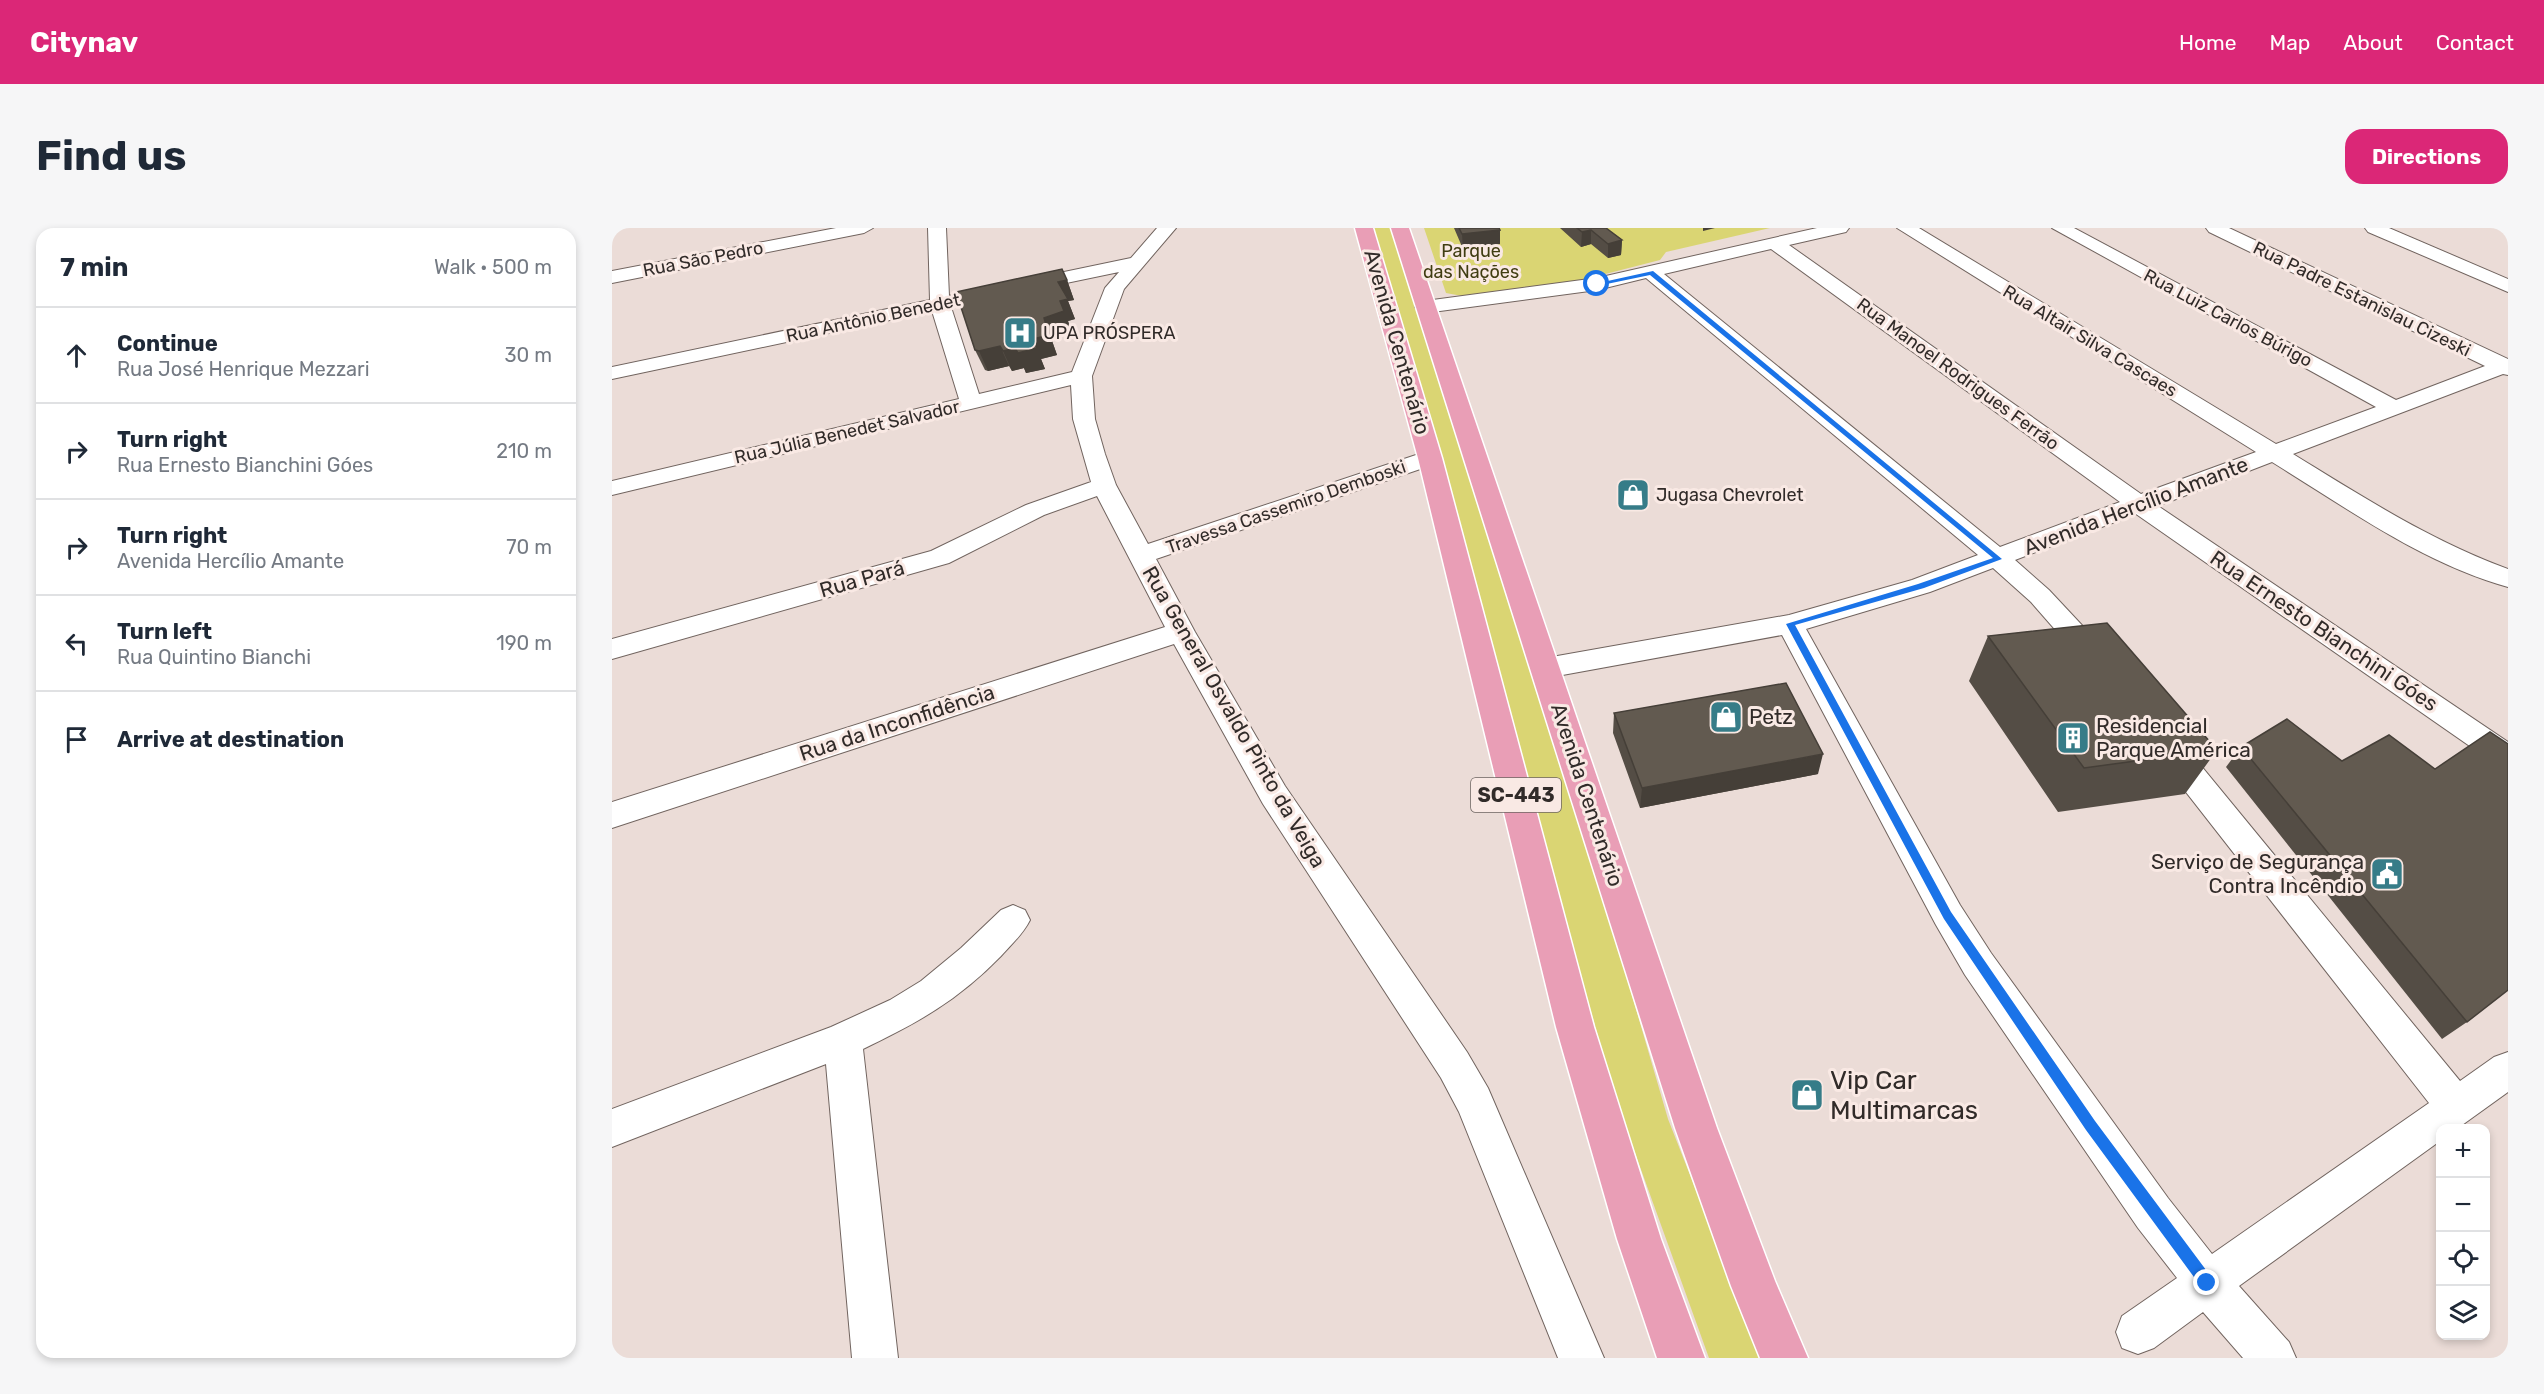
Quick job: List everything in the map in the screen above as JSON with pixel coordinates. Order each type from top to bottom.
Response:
[{"type":"main road","name":"Avenida Centenário","points":[[1364,228],[1430,458],[1575,1027],[1639,1239],[1681,1358]]},
{"type":"main road","name":"Avenida Centenário","points":[[1400,228],[1696,1128],[1754,1286],[1784,1358]]},
{"type":"street","name":"Rua São Pedro","points":[[612,277],[864,228]]},
{"type":"street","points":[[937,228],[940,304],[971,403]]},
{"type":"street","name":"Rua General Osvaldo Pinto da Veiga","points":[[1167,228],[1134,263],[1111,297],[1081,376],[1084,419],[1104,485],[1181,632],[1307,847],[1454,1065],[1474,1101],[1581,1358]]},
{"type":"street","points":[[1425,307],[1566,290],[1651,273],[1840,228]]},
{"type":"street","name":"Rua Altair Silva Cascaes","points":[[1906,228],[2421,542],[2453,558],[2508,578]]},
{"type":"street","name":"Rua Luiz Carlos Búrigo","points":[[2061,228],[2395,408]]},
{"type":"street","name":"Rua Padre Estanislau Cizeski","points":[[2215,228],[2506,367]]},
{"type":"street","points":[[2374,228],[2508,286]]},
{"type":"street","name":"Rua Manoel Rodrigues Ferrão","points":[[1776,244],[2140,505]]},
{"type":"street","name":"Rua Antônio Benedet","points":[[612,373],[1134,263]]},
{"type":"street","points":[[1651,273],[1998,559],[2071,628],[2117,683]]},
{"type":"street","name":"Avenida Hercílio Amante","points":[[1546,668],[1790,624],[1921,586],[2506,367]]},
{"type":"street","name":"Rua Júlia Benedet Salvador","points":[[612,488],[1081,376]]},
{"type":"street","name":"Travessa Cassemiro Demboski","points":[[1142,555],[1430,458]]},
{"type":"street","name":"Rua Pará","points":[[612,649],[940,557],[1035,510],[1104,485]]},
{"type":"street","name":"Rua Ernesto Bianchini Góes","points":[[2140,505],[2508,757]]},
{"type":"street","points":[[1790,624],[1948,915],[2090,1125],[2207,1283],[2273,1358]]},
{"type":"street","name":"Rua da Inconfidência","points":[[612,815],[1181,632]]},
{"type":"street","points":[[2151,726],[2456,1107]]},
{"type":"street","points":[[612,1128],[843,1040],[903,1012],[934,993],[974,959],[1013,920]]},
{"type":"street","points":[[843,1040],[875,1358]]},
{"type":"street","points":[[2138,1332],[2508,1070]]},
{"type":"green space","points":[[1368,228],[1391,228],[1606,906],[1668,1119],[1762,1358],[1709,1358],[1617,1103]]},
{"type":"green space","name":"Parque das Nações","points":[[1424,228],[1770,228],[1666,252],[1660,260],[1578,281],[1462,296],[1446,293]]},
{"type":"building","points":[[1459,228],[1499,228],[1500,230],[1462,234]]},
{"type":"building","points":[[1577,228],[1606,228],[1622,240],[1608,244],[1591,230],[1582,232]]},
{"type":"building","name":"UPA PRÓSPERA","points":[[1062,269],[1067,280],[1058,282],[1068,299],[1060,301],[1064,311],[1044,318],[1049,335],[1033,339],[1037,348],[1018,353],[1015,348],[1003,351],[1000,346],[975,350],[956,292]]},
{"type":"building","points":[[2107,623],[2217,750],[2084,768],[1988,636]]},
{"type":"building","points":[[1786,683],[1823,754],[1642,788],[1614,713]]},
{"type":"building","points":[[2287,719],[2342,761],[2389,735],[2435,769],[2490,732],[2508,744],[2508,990],[2467,1022],[2241,747]]},
{"type":"place","name":"UPA PRÓSPERA","points":[[1020,333]]},
{"type":"place","name":"Jugasa Chevrolet","points":[[1633,495]]},
{"type":"place","name":"Petz","points":[[1726,717]]},
{"type":"place","name":"Residencial Parque América","points":[[2073,738]]},
{"type":"place","name":"Serviço de Segurança Contra Incêndio","points":[[2387,874]]},
{"type":"place","name":"Vip Car Multimarcas","points":[[1807,1095]]},
{"type":"route","points":[[1597,284],[1651,273],[1998,559],[1921,586],[1790,624],[1948,915],[1978,964],[2153,1213],[2207,1283]]}]
